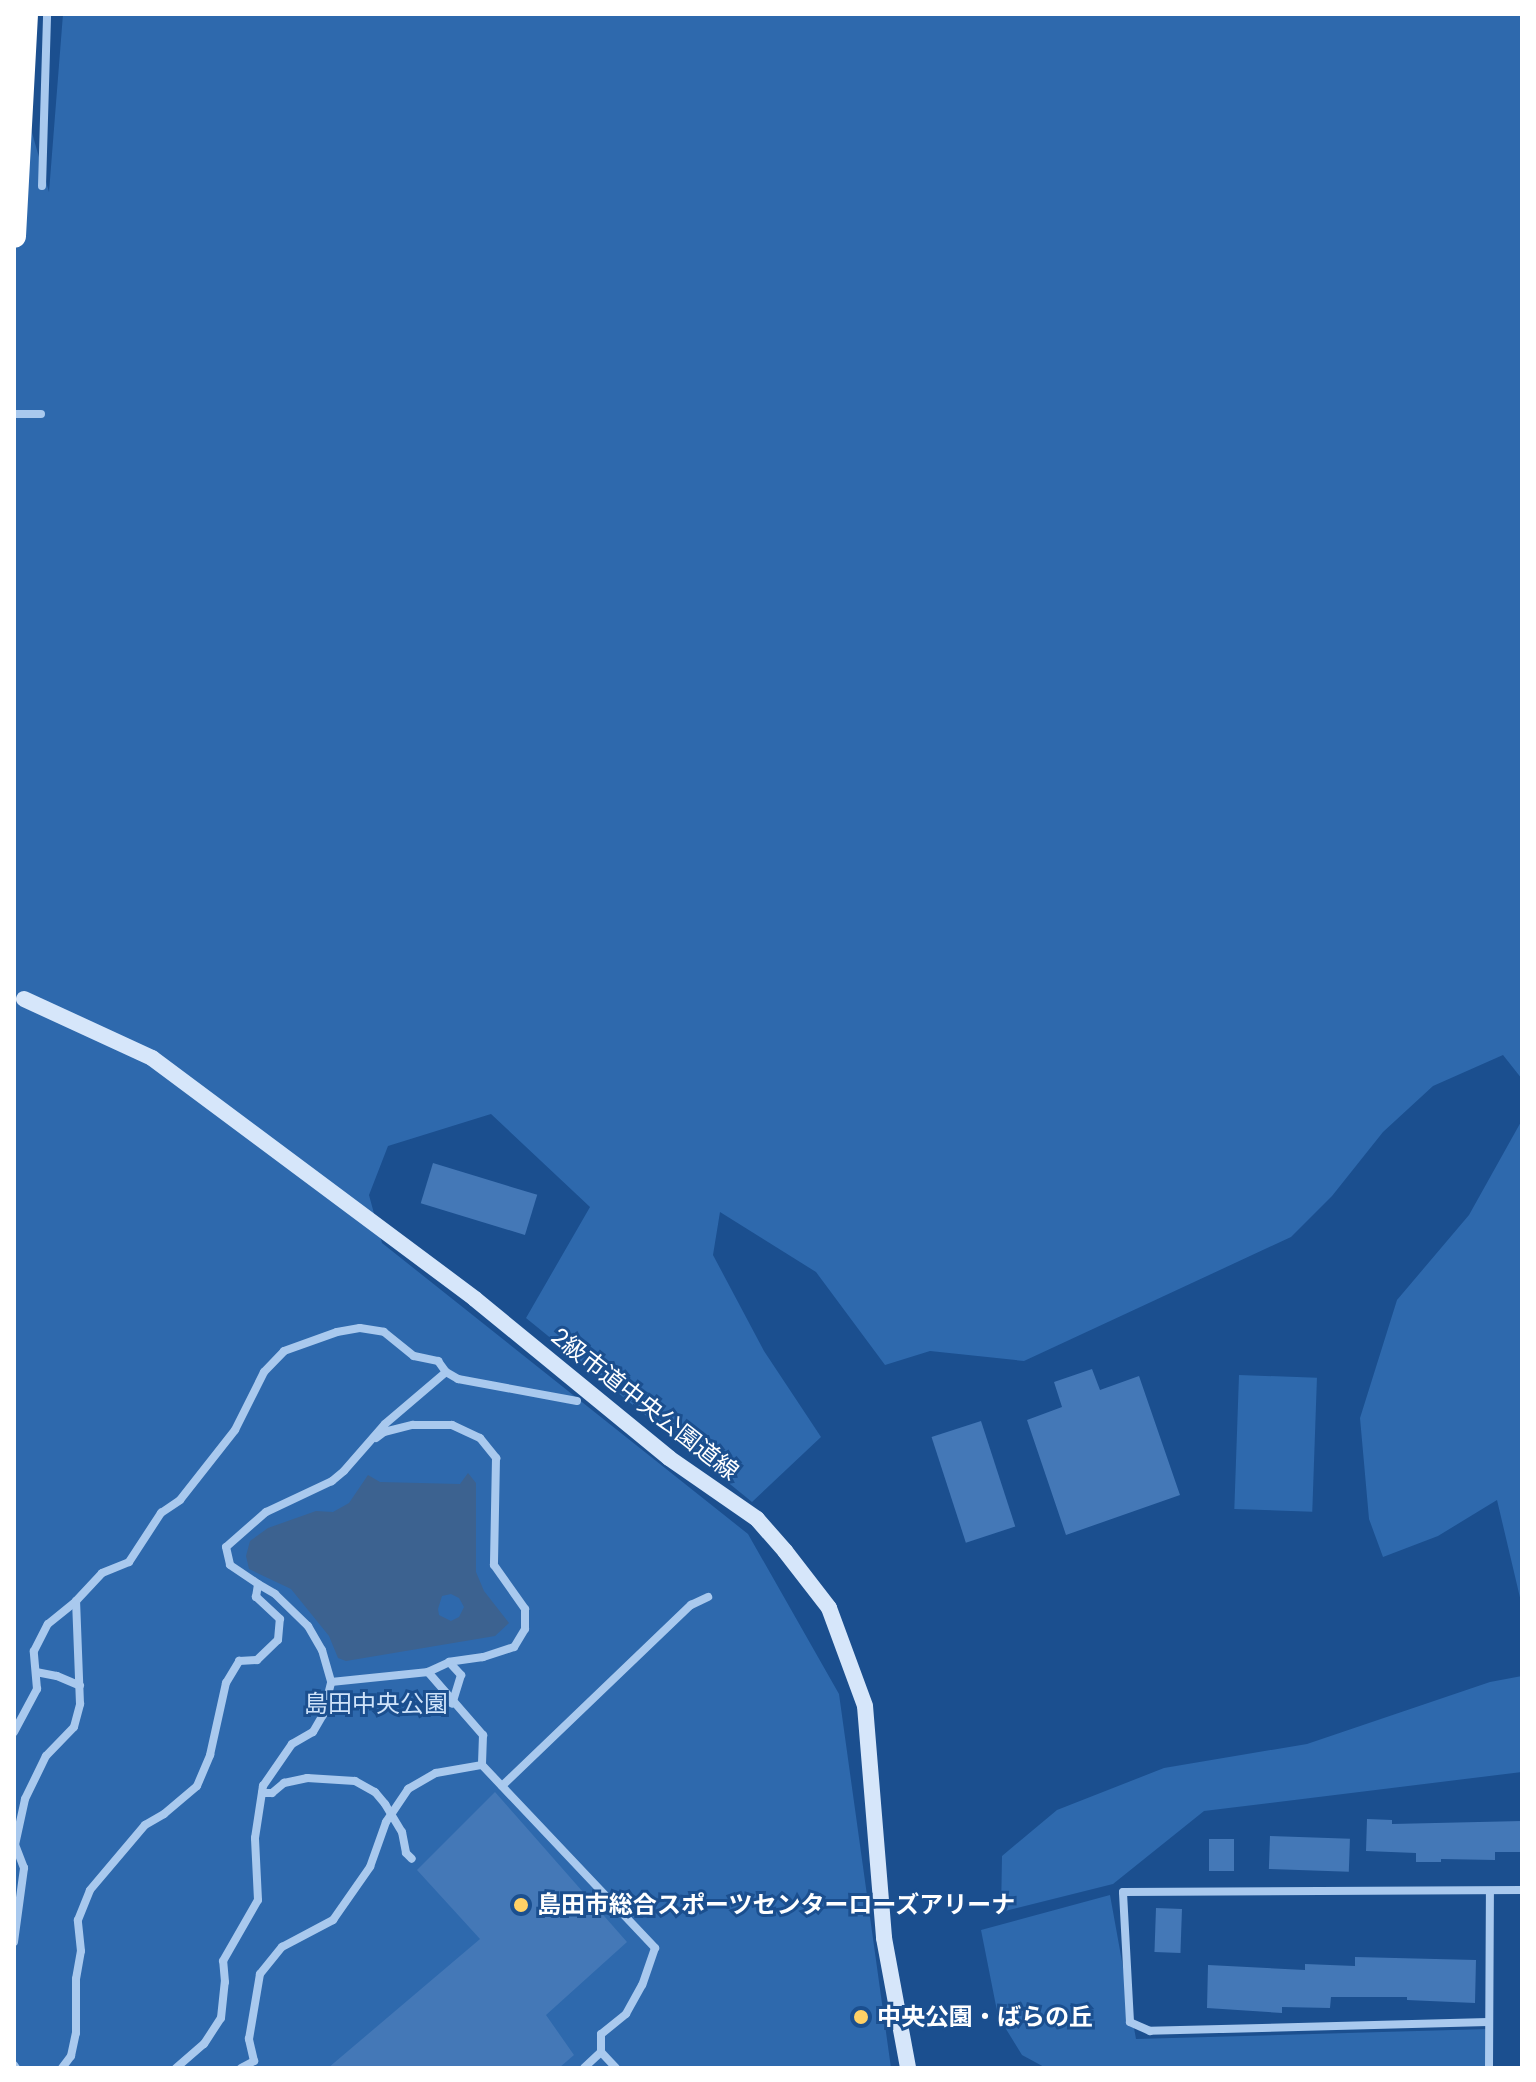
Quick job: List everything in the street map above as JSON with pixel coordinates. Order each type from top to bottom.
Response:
[{"type":"highway","points":[[14,236],[26,14]]},
{"type":"highway","points":[[14,24],[21,101]]},
{"type":"street","points":[[42,186],[47,14]]},
{"type":"street","points":[[14,414],[41,414]]},
{"type":"street","name":"2級市道中央公園道線","points":[[24,999],[152,1058],[475,1299],[669,1458],[757,1519],[785,1551],[829,1608],[849,1655],[865,1706],[884,1938],[908,2068]]},
{"type":"street","points":[[14,1732],[37,1689],[34,1651],[48,1624],[76,1601],[102,1573],[129,1562],[161,1513],[180,1500],[235,1430],[264,1372],[284,1351],[337,1332],[360,1328],[384,1332],[414,1356],[438,1361],[446,1372],[458,1379],[577,1401]]},
{"type":"street","points":[[176,2068],[204,2044],[221,2018],[225,1982],[223,1961],[258,1900],[255,1838],[262,1793],[270,1773],[292,1744],[313,1732],[323,1715],[331,1682],[322,1650],[308,1626],[275,1594],[230,1565],[226,1547],[266,1512],[332,1481],[412,1398],[446,1372]]},
{"type":"street","points":[[331,1682],[428,1672],[449,1662],[483,1657],[514,1647],[525,1629],[525,1609],[494,1565],[496,1458],[480,1438],[452,1425],[413,1425],[384,1432],[366,1446]]},
{"type":"street","points":[[62,2068],[71,2056],[76,2033],[76,1979],[81,1951],[78,1920],[90,1890],[145,1825],[164,1814],[197,1786],[210,1755],[226,1683],[239,1661],[257,1660],[278,1640],[280,1619],[256,1597],[258,1584]]},
{"type":"street","points":[[502,1786],[691,1605],[708,1597]]},
{"type":"street","points":[[14,1942],[24,1868],[15,1845],[25,1799],[46,1756],[74,1727],[80,1686],[76,1601]]},
{"type":"street","points":[[449,1662],[461,1675],[452,1704]]},
{"type":"street","points":[[36,1672],[57,1676],[80,1686]]},
{"type":"street","points":[[428,1672],[452,1704],[483,1735],[482,1765],[655,1948],[642,1985],[626,2014],[601,2034],[601,2052],[616,2068]]},
{"type":"street","points":[[241,2068],[255,2064],[249,2039],[260,1974],[282,1947],[333,1920],[370,1867],[391,1814],[408,1789],[436,1773],[482,1765]]},
{"type":"street","points":[[262,1793],[272,1793],[284,1783],[326,1776],[355,1781],[375,1792],[391,1814],[412,1859]]},
{"type":"street","points":[[1488,2022],[1150,2031],[1130,2022],[1123,1892],[1522,1890]]},
{"type":"street","points":[[1489,2068],[1490,1891]]},
{"type":"street","points":[[584,2068],[601,2052]]},
{"type":"green space","name":"島田中央公園","points":[[63,14],[1522,14],[1522,1079],[1503,1055],[1433,1086],[1383,1132],[1332,1196],[1291,1237],[1024,1361],[930,1351],[885,1365],[816,1272],[720,1212],[713,1255],[764,1351],[821,1437],[752,1502],[526,1318],[590,1207],[491,1114],[388,1146],[369,1195],[382,1243],[748,1534],[839,1694],[891,2068],[14,2068],[14,70],[49,192]]},
{"type":"green space","points":[[1522,1120],[1522,1606],[1497,1500],[1438,1536],[1383,1557],[1369,1519],[1360,1418],[1397,1300],[1469,1215]]},
{"type":"green space","points":[[1239,1375],[1317,1378],[1312,1512],[1234,1509]]},
{"type":"green space","points":[[1522,1676],[1522,1772],[1204,1811],[1113,1884],[1001,1912],[1002,1856],[1057,1810],[1164,1768],[1307,1744],[1490,1682]]},
{"type":"green space","points":[[1110,1895],[1136,2039],[1488,2029],[1487,2068],[1046,2068],[1022,2055],[998,2016],[981,1930]]},
{"type":"shaded area","points":[[468,1473],[476,1483],[476,1572],[484,1591],[509,1623],[495,1636],[346,1661],[338,1658],[329,1636],[291,1589],[249,1569],[246,1556],[250,1541],[268,1528],[316,1511],[333,1512],[349,1503],[368,1475],[380,1482],[460,1484]],"holes":[[[451,1594],[459,1598],[464,1607],[459,1617],[451,1621],[439,1615],[442,1596]]]},
{"type":"building","points":[[433,1163],[537,1195],[525,1235],[421,1203]]},
{"type":"building","points":[[1092,1369],[1100,1390],[1139,1376],[1180,1495],[1066,1535],[1027,1420],[1062,1407],[1054,1382]]},
{"type":"building","points":[[981,1421],[1015,1527],[966,1543],[932,1437]]},
{"type":"building","name":"島田市総合スポーツセンターローズアリーナ","points":[[495,1792],[627,1942],[546,2015],[574,2055],[559,2068],[328,2068],[480,1939],[417,1870]]},
{"type":"building","points":[[1367,1819],[1392,1820],[1392,1824],[1522,1821],[1522,1852],[1495,1852],[1495,1860],[1416,1862],[1416,1853],[1366,1851]]},
{"type":"building","points":[[1270,1836],[1350,1839],[1349,1872],[1269,1869]]},
{"type":"building","points":[[1209,1839],[1234,1839],[1234,1871],[1209,1871]]},
{"type":"building","points":[[1156,1908],[1182,1909],[1180,1953],[1154,1952]]},
{"type":"building","points":[[1355,1957],[1476,1960],[1475,2003],[1407,2000],[1407,1997],[1331,1997],[1330,2008],[1282,2007],[1282,2013],[1207,2008],[1208,1965],[1305,1970],[1305,1964],[1355,1966]]},
{"type":"place","name":"島田市総合スポーツセンターローズアリーナ","points":[[521,1905]]},
{"type":"place","name":"中央公園・ばらの丘","points":[[861,2017]]}]
